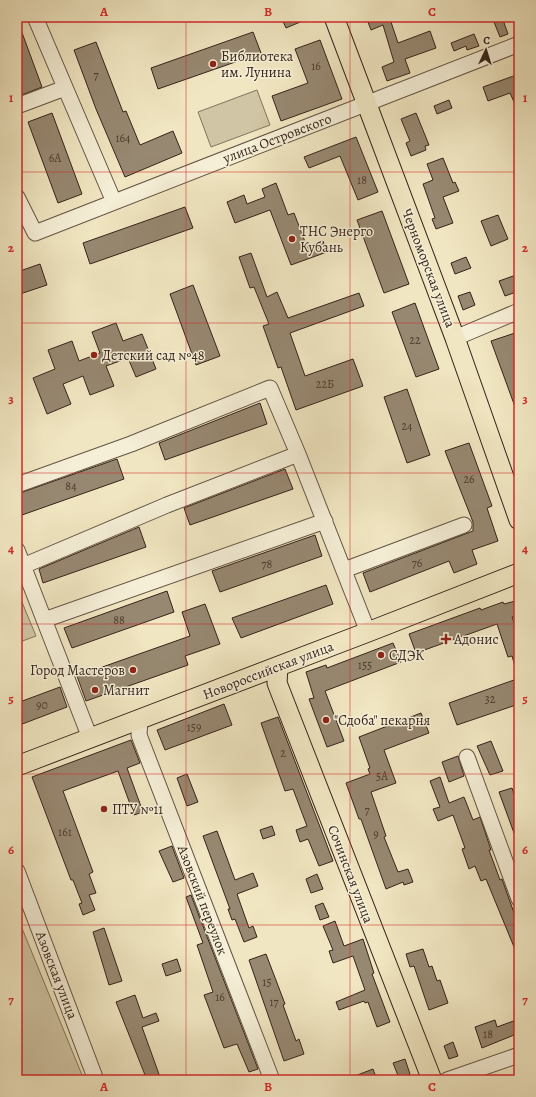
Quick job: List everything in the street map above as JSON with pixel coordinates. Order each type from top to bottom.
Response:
[{"type":"main road","name":"Черноморская улица","points":[[334,17],[368,103],[455,338],[519,520]]},
{"type":"main road","name":"Новороссийская улица","points":[[17,766],[278,667],[519,573]]},
{"type":"main road","name":"Сочинская улица","points":[[278,667],[277,683],[432,1080]]},
{"type":"lane","points":[[35,17],[114,202]]},
{"type":"lane","name":"улица Островского","points":[[17,197],[35,233],[519,44]]},
{"type":"lane","points":[[17,106],[65,88]]},
{"type":"lane","points":[[455,338],[519,311]]},
{"type":"lane","points":[[17,485],[131,444],[270,388],[325,521],[368,632]]},
{"type":"lane","points":[[23,566],[167,505],[298,454]]},
{"type":"lane","points":[[44,620],[325,521]]},
{"type":"lane","points":[[344,570],[464,525]]},
{"type":"lane","points":[[17,550],[90,738]]},
{"type":"lane","name":"Азовский переулок","points":[[140,719],[139,735],[272,1080]]},
{"type":"lane","points":[[468,757],[519,899]]},
{"type":"lane","name":"Азовская улица","points":[[17,871],[96,1080]]},
{"type":"lane","points":[[447,1080],[519,1055]]},
{"type":"shaded area","points":[[257,90],[270,125],[211,147],[198,112]]},
{"type":"shaded area","points":[[17,590],[36,636],[17,643]]},
{"type":"shaded area","points":[[17,916],[84,1080],[17,1080]]},
{"type":"building","points":[[281,17],[312,17],[286,28]]},
{"type":"building","points":[[366,17],[402,17],[391,22],[398,43],[430,31],[436,48],[405,59],[410,73],[387,81],[382,67],[394,62],[383,25],[371,30]]},
{"type":"building","points":[[492,17],[502,17],[508,34],[500,37]]},
{"type":"building","points":[[17,19],[42,87],[19,96],[17,91]]},
{"type":"building","points":[[253,32],[261,53],[158,89],[151,68]]},
{"type":"building","points":[[474,34],[479,46],[467,50],[466,46],[454,51],[451,43]]},
{"type":"building","points":[[320,40],[342,99],[281,121],[272,96],[308,83],[295,49]]},
{"type":"building","points":[[96,42],[123,112],[126,111],[140,145],[173,131],[182,153],[125,177],[96,109],[74,50]]},
{"type":"building","points":[[519,74],[519,113],[510,93],[488,101],[483,87]]},
{"type":"building","points":[[449,100],[452,108],[437,114],[434,106]]},
{"type":"building","points":[[52,113],[82,194],[58,203],[28,122]]},
{"type":"building","points":[[416,113],[429,145],[425,146],[426,150],[411,156],[406,143],[410,141],[401,119]]},
{"type":"building","points":[[356,137],[378,192],[358,200],[340,156],[309,168],[304,157]]},
{"type":"building","points":[[443,158],[453,183],[455,182],[459,191],[443,197],[453,223],[436,229],[432,219],[435,218],[423,184],[433,180],[427,164]]},
{"type":"building","points":[[276,183],[288,215],[294,213],[307,247],[323,241],[327,252],[291,265],[270,210],[235,223],[227,202],[244,195],[247,204],[265,197],[262,189]]},
{"type":"building","points":[[185,207],[193,228],[90,264],[83,243]]},
{"type":"building","points":[[382,211],[409,284],[384,293],[357,220]]},
{"type":"building","points":[[498,215],[508,239],[491,246],[481,221]]},
{"type":"building","points":[[251,253],[267,297],[277,292],[288,318],[359,293],[364,306],[290,333],[305,376],[353,359],[363,386],[296,410],[281,367],[278,368],[263,326],[269,324],[254,287],[250,288],[239,257]]},
{"type":"building","points":[[466,257],[471,268],[455,274],[451,263]]},
{"type":"building","points":[[40,264],[47,285],[17,295],[17,272]]},
{"type":"building","points":[[519,274],[519,291],[505,296],[499,281]]},
{"type":"building","points":[[193,285],[220,356],[196,365],[170,294]]},
{"type":"building","points":[[470,292],[475,305],[463,310],[458,296]]},
{"type":"building","points":[[415,303],[439,369],[416,377],[392,312]]},
{"type":"building","points":[[116,323],[123,341],[142,334],[156,369],[136,377],[128,358],[106,366],[114,386],[90,395],[83,376],[63,384],[71,404],[47,414],[33,378],[55,369],[48,350],[72,341],[79,361],[100,353],[92,332]]},
{"type":"building","points":[[515,333],[519,344],[518,415],[491,341]]},
{"type":"building","points":[[407,389],[430,455],[407,463],[384,397]]},
{"type":"building","points":[[260,403],[267,424],[165,460],[159,443]]},
{"type":"building","points":[[469,443],[492,506],[487,508],[498,541],[472,550],[477,564],[454,573],[449,561],[370,592],[363,573],[473,531],[473,522],[445,451]]},
{"type":"building","points":[[117,459],[124,479],[22,515],[17,502],[17,494]]},
{"type":"building","points":[[285,469],[293,489],[190,525],[184,508]]},
{"type":"building","points":[[139,527],[146,547],[43,583],[39,569]]},
{"type":"building","points":[[315,535],[322,556],[220,592],[212,571]]},
{"type":"building","points":[[326,585],[333,604],[241,638],[232,618]]},
{"type":"building","points":[[167,591],[174,612],[72,648],[64,628]]},
{"type":"building","points":[[519,600],[519,615],[512,617],[519,636],[519,672],[517,673],[512,656],[508,657],[497,624],[416,653],[409,634],[480,608],[481,610],[503,602],[504,604]]},
{"type":"building","name":"Город Мастеров","points":[[205,604],[220,644],[185,656],[188,665],[86,701],[77,676],[190,636],[182,612]]},
{"type":"building","points":[[393,643],[401,662],[325,691],[344,741],[327,747],[309,699],[314,698],[306,672],[326,665],[327,668]]},
{"type":"building","points":[[514,680],[519,695],[519,704],[457,725],[449,703]]},
{"type":"building","points":[[60,687],[67,707],[17,726],[17,703]]},
{"type":"building","points":[[224,704],[232,725],[165,750],[157,730]]},
{"type":"building","points":[[421,713],[429,733],[384,750],[396,783],[371,792],[386,836],[384,837],[398,872],[408,869],[413,882],[404,885],[403,882],[386,889],[361,819],[359,819],[346,783],[370,774],[368,769],[370,768],[359,737]]},
{"type":"building","points":[[278,717],[333,861],[319,866],[308,839],[300,842],[296,830],[307,826],[293,789],[285,791],[261,723]]},
{"type":"building","points":[[131,740],[140,763],[127,768],[143,812],[134,815],[118,771],[63,791],[93,872],[89,874],[96,893],[89,895],[95,910],[83,915],[79,904],[82,903],[73,880],[71,880],[32,777]]},
{"type":"building","points":[[491,741],[503,771],[490,775],[477,746]]},
{"type":"building","points":[[458,756],[464,776],[449,782],[442,762]]},
{"type":"building","points":[[187,774],[198,802],[187,806],[177,778]]},
{"type":"building","points":[[440,777],[449,803],[464,797],[473,820],[480,817],[491,850],[489,850],[500,880],[502,879],[519,927],[519,959],[486,879],[481,881],[475,866],[469,869],[462,849],[465,848],[453,815],[438,821],[433,809],[440,807],[430,781]]},
{"type":"building","points":[[512,788],[516,799],[519,798],[518,844],[499,792]]},
{"type":"building","points":[[272,826],[275,835],[263,839],[260,830]]},
{"type":"building","points":[[217,831],[235,880],[253,873],[258,886],[237,894],[249,928],[253,926],[257,937],[244,942],[235,919],[232,920],[228,909],[230,909],[203,836]]},
{"type":"building","points":[[172,846],[184,878],[173,882],[159,851]]},
{"type":"building","points":[[317,874],[323,889],[311,893],[306,879]]},
{"type":"building","points":[[191,895],[258,1069],[249,1072],[237,1044],[224,1048],[204,995],[213,992],[197,945],[203,943],[186,897]]},
{"type":"building","points":[[323,903],[329,917],[320,920],[315,906]]},
{"type":"building","points":[[335,921],[344,946],[363,939],[374,973],[372,974],[390,1022],[377,1027],[368,1002],[365,1003],[364,1001],[339,1010],[336,1002],[365,990],[353,956],[333,963],[329,951],[333,950],[323,926]]},
{"type":"building","points":[[104,928],[122,981],[109,985],[93,932]]},
{"type":"building","points":[[423,949],[429,967],[432,966],[437,981],[440,980],[448,1003],[429,1010],[414,966],[410,967],[406,954]]},
{"type":"building","points":[[266,954],[285,1004],[283,1005],[296,1041],[299,1039],[304,1054],[284,1061],[249,960]]},
{"type":"building","points":[[177,959],[181,971],[166,976],[162,964]]},
{"type":"building","points":[[135,995],[143,1018],[156,1013],[159,1021],[142,1027],[160,1077],[152,1080],[147,1080],[116,1002]]},
{"type":"building","points":[[519,1019],[519,1033],[482,1048],[475,1027],[495,1020],[497,1027]]},
{"type":"building","points":[[453,1042],[458,1056],[449,1059],[444,1046]]},
{"type":"building","points":[[405,1059],[410,1074],[399,1078],[393,1063]]},
{"type":"building","points":[[373,1069],[377,1080],[347,1080],[347,1079]]},
{"type":"place","name":"Библиотека им. Лунина","points":[[213,64]]},
{"type":"place","name":"ТНС Энерго Кубань","points":[[292,239]]},
{"type":"place","name":"Детский сад №48","points":[[94,355]]},
{"type":"place","name":"Адонис","points":[[446,639]]},
{"type":"place","name":"СДЭК","points":[[381,655]]},
{"type":"place","name":"Город Мастеров","points":[[133,670]]},
{"type":"place","name":"Магнит","points":[[95,690]]},
{"type":"place","name":"\"Сдоба\" пекарня","points":[[326,720]]},
{"type":"place","name":"ПТУ №11","points":[[104,809]]}]
